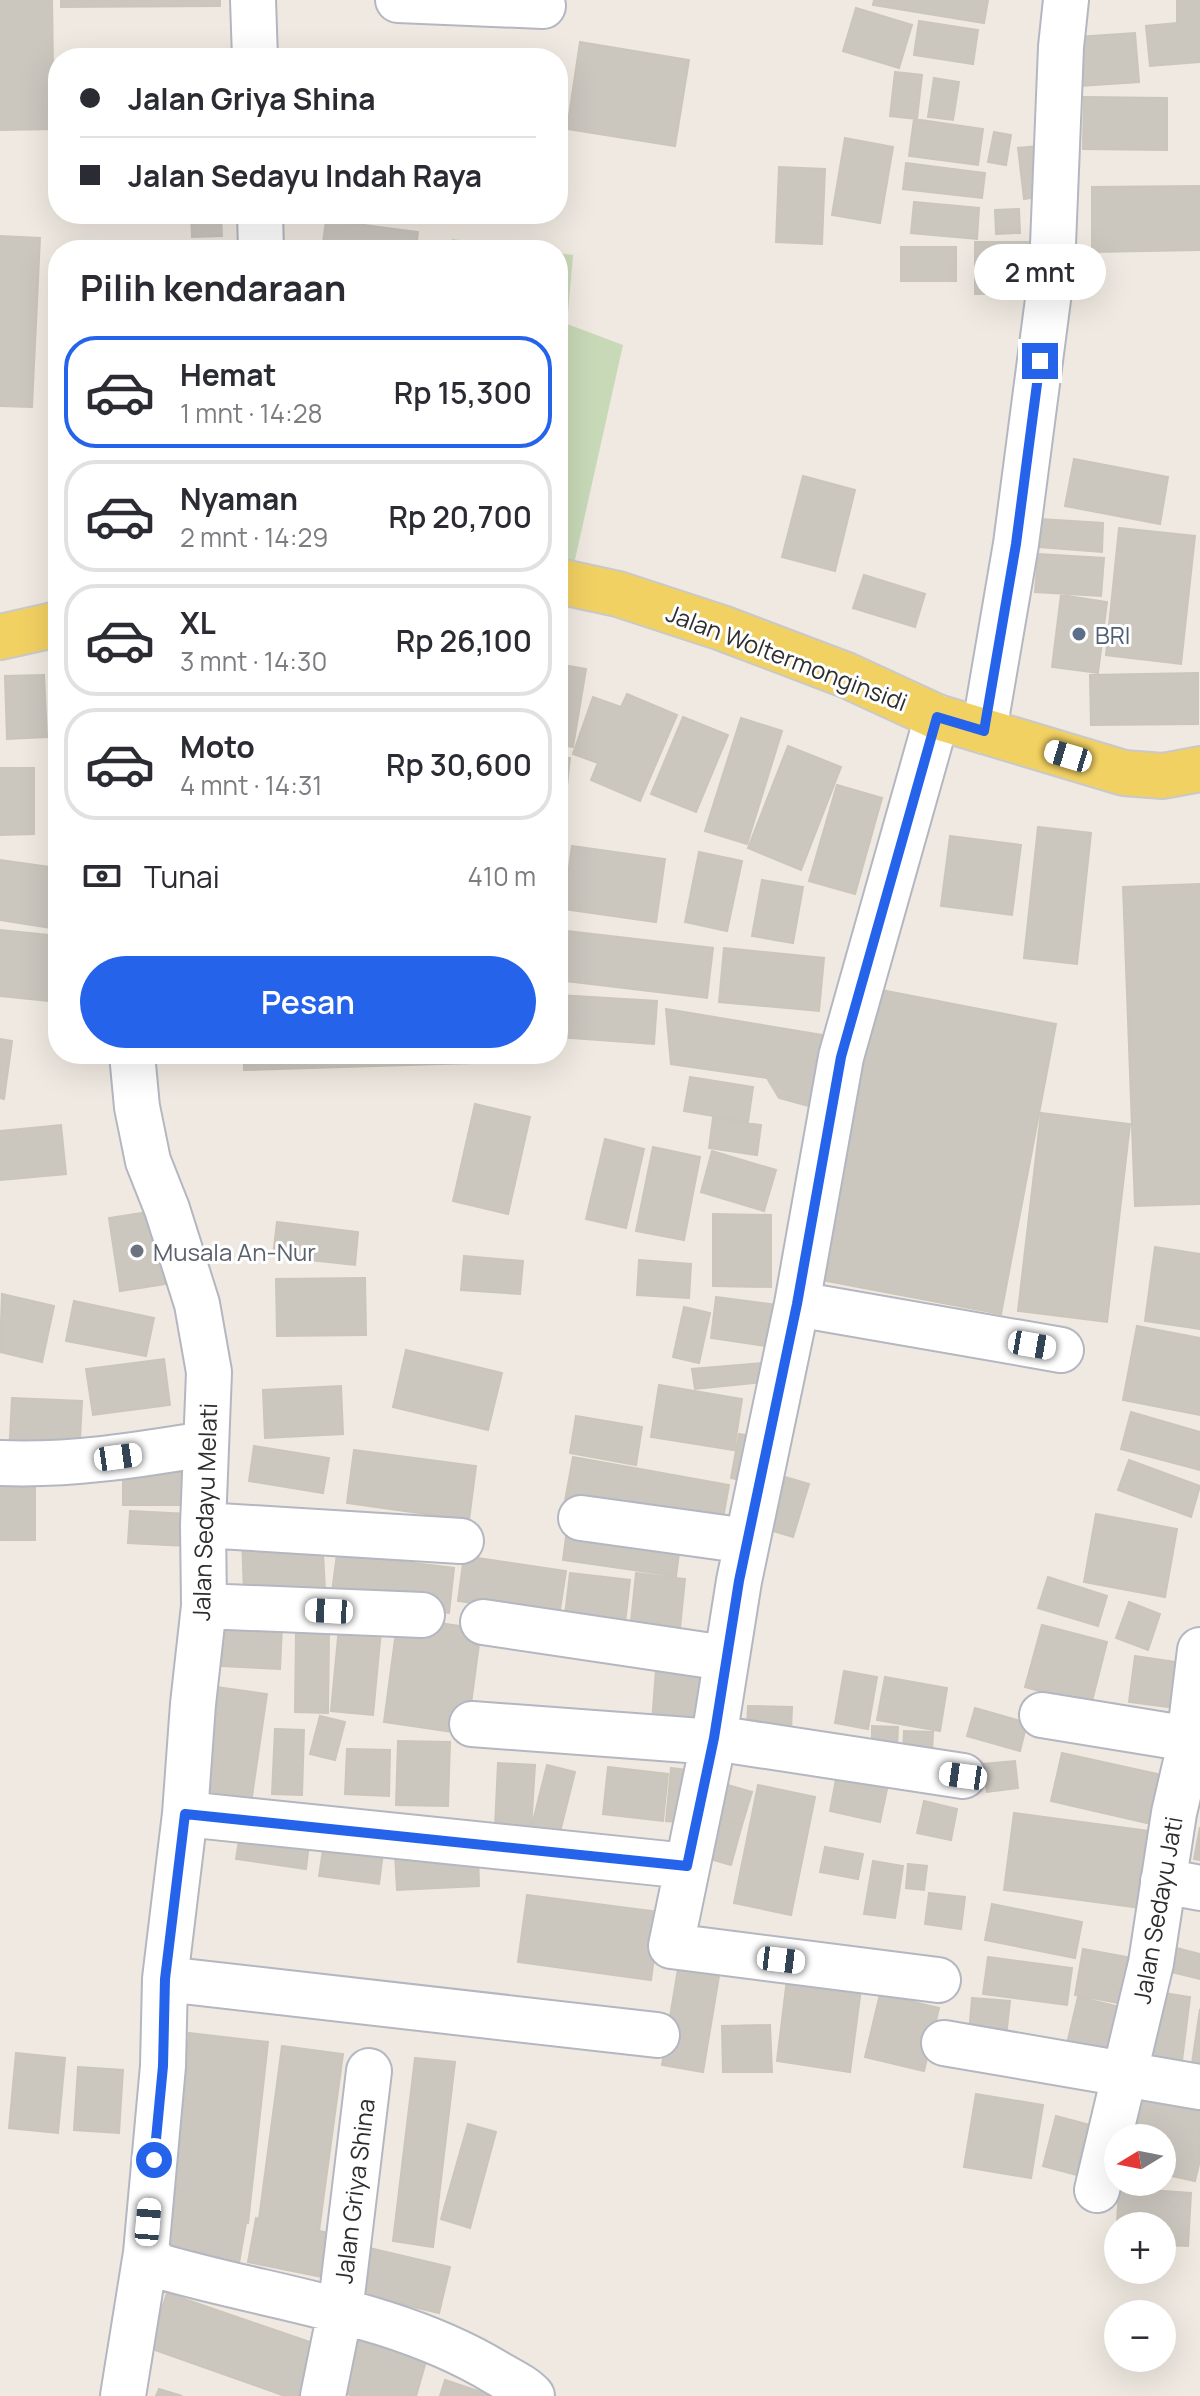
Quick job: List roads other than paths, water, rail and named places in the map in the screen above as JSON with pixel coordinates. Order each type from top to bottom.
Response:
[{"type":"main road","name":"Jalan Woltermonginsidi","points":[[568,583],[618,594],[722,628],[846,675],[937,717],[1124,773],[1163,776],[1200,769]]},
{"type":"main road","points":[[0,637],[48,626]]},
{"type":"street","points":[[253,0],[255,48]]},
{"type":"street","points":[[398,0],[543,6]]},
{"type":"street","points":[[984,731],[1016,544],[1052,269],[1061,47],[1066,0]]},
{"type":"street","points":[[937,717],[841,1057],[797,1304],[747,1541],[714,1738],[671,1946],[938,1980]]},
{"type":"street","name":"Jalan Sedayu Melati","points":[[133,1064],[137,1107],[148,1161],[197,1304],[209,1372],[203,1525],[204,1606],[185,1814],[165,1979]]},
{"type":"street","points":[[797,1304],[1061,1350]]},
{"type":"street","points":[[0,1463],[118,1457],[205,1444]]},
{"type":"street","points":[[581,1518],[747,1541]]},
{"type":"street","points":[[203,1525],[461,1541]]},
{"type":"street","points":[[204,1606],[422,1615]]},
{"type":"street","points":[[483,1622],[725,1658]]},
{"type":"street","name":"Jalan Sedayu Jati","points":[[1097,2190],[1151,1963],[1182,1884],[1174,1813],[1192,1751],[1200,1650]]},
{"type":"street","points":[[1042,1715],[1192,1751]]},
{"type":"street","points":[[472,1724],[701,1741],[714,1738],[963,1776]]},
{"type":"street","points":[[185,1814],[687,1866]]},
{"type":"street","points":[[123,2396],[146,2253],[163,2066],[165,1979],[657,2035]]},
{"type":"street","points":[[944,2043],[1200,2087]]},
{"type":"street","name":"Jalan Griya Shina","points":[[340,2312],[369,2071]]},
{"type":"street","name":"Jalan Griya Shina","points":[[146,2253],[159,2266],[426,2337],[474,2359],[532,2396]]},
{"type":"street","points":[[323,2396],[340,2312]]},
{"type":"place","name":"BRI","points":[[1079,634]]},
{"type":"place","name":"Musala An-Nur","points":[[137,1251]]}]
